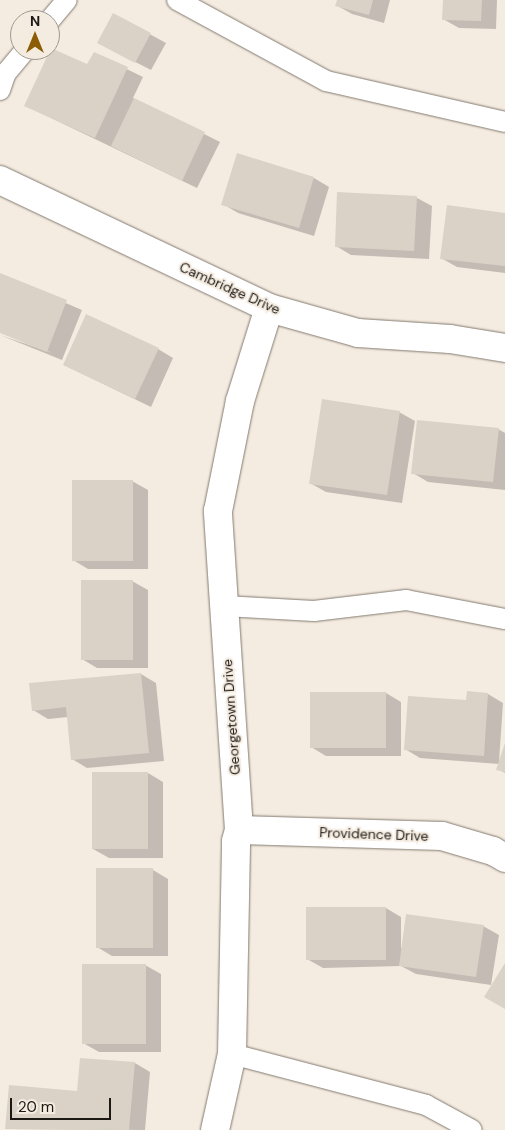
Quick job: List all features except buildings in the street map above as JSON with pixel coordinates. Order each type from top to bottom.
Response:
[{"type":"street","name":"Cambridge Drive","points":[[0,180],[269,308],[358,333],[450,339],[505,348]]},
{"type":"street","name":"Georgetown Drive","points":[[215,1130],[232,1054],[236,841],[239,830],[218,511],[240,401],[269,308]]},
{"type":"street","name":"Providence Drive","points":[[239,830],[442,836],[493,851],[505,858]]},
{"type":"lane","points":[[58,10],[67,0]]},
{"type":"lane","points":[[177,0],[326,81],[505,122]]},
{"type":"lane","points":[[0,90],[6,73],[17,60]]},
{"type":"lane","points":[[224,606],[314,611],[406,600],[505,619]]},
{"type":"lane","points":[[232,1054],[426,1105],[472,1130]]}]
